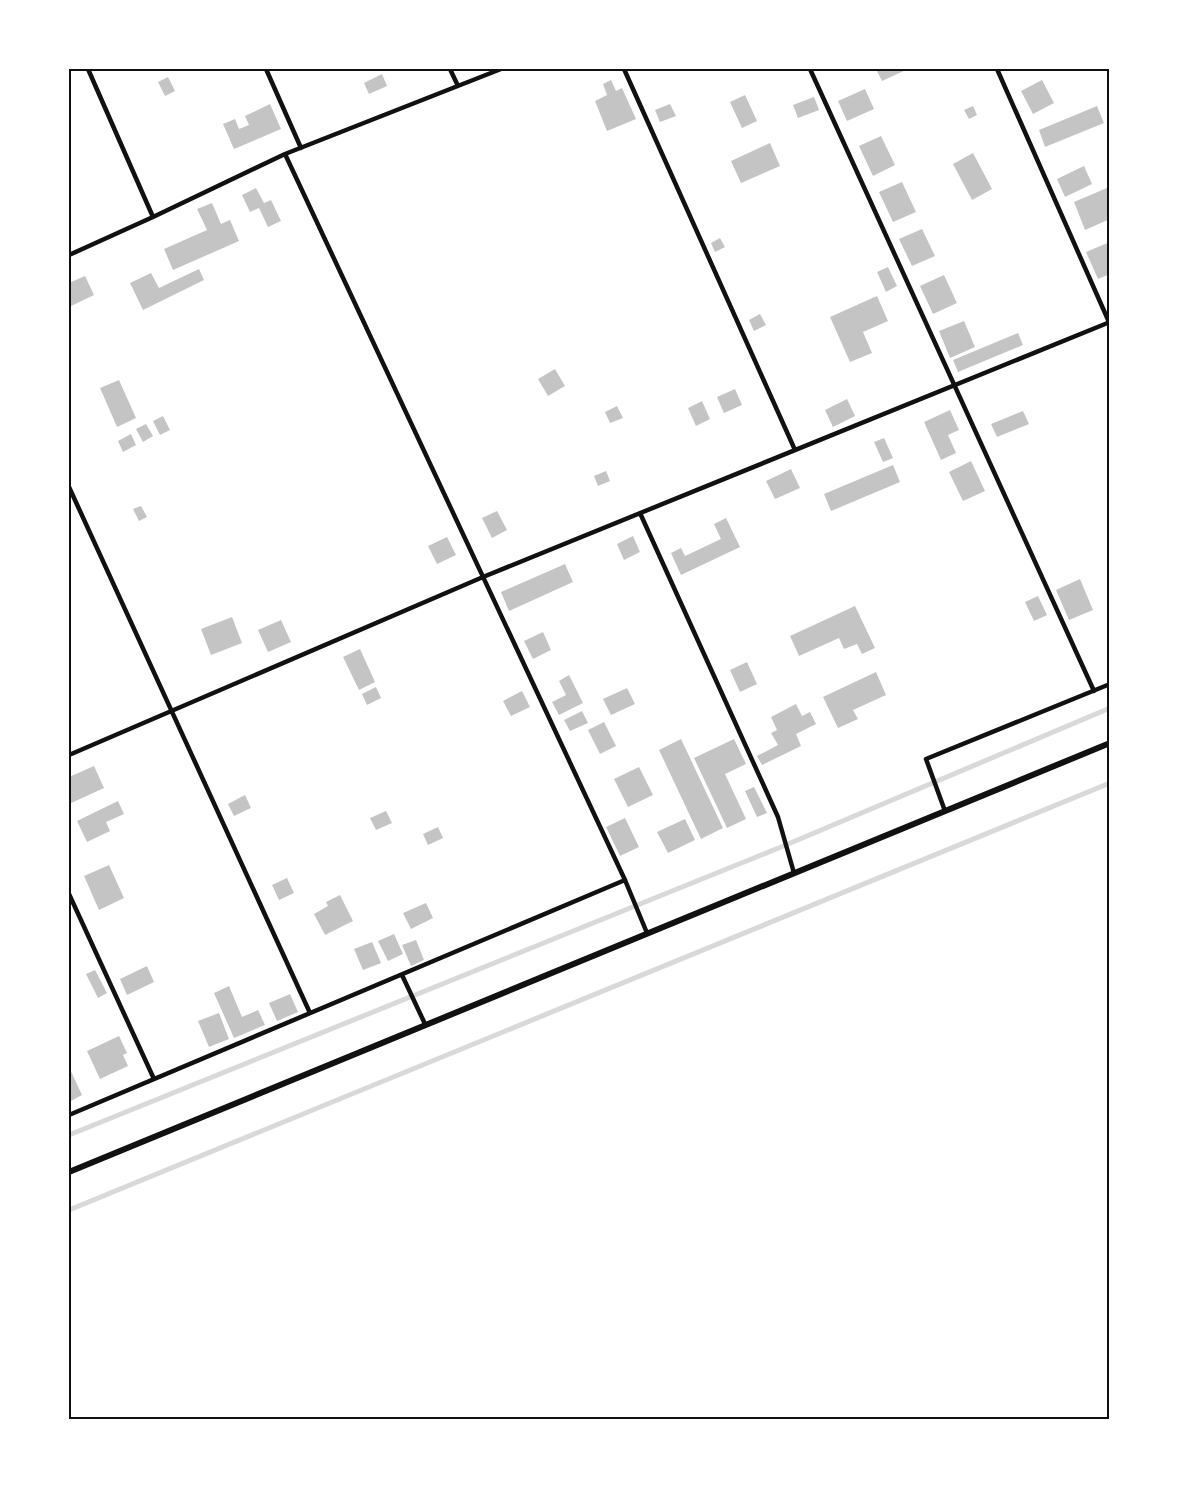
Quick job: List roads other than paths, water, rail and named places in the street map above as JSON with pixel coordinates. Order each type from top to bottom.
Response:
[{"type":"street","points":[[69,1172],[1110,744]]},
{"type":"lane","points":[[88,69],[153,218]]},
{"type":"lane","points":[[266,69],[301,148]]},
{"type":"lane","points":[[450,69],[458,86]]},
{"type":"lane","points":[[69,255],[153,218],[285,154],[501,69]]},
{"type":"lane","points":[[624,69],[795,450]]},
{"type":"lane","points":[[810,69],[1094,691]]},
{"type":"lane","points":[[69,755],[483,577],[1109,322],[997,69]]},
{"type":"lane","points":[[285,154],[625,880],[647,933]]},
{"type":"lane","points":[[69,487],[310,1013]]},
{"type":"lane","points":[[640,513],[778,817],[794,873]]},
{"type":"lane","points":[[945,811],[926,759],[1110,684]]},
{"type":"lane","points":[[69,1115],[625,880]]},
{"type":"lane","points":[[69,894],[154,1079]]},
{"type":"lane","points":[[402,975],[425,1024]]},
{"type":"waterway","points":[[69,1135],[781,847],[1110,708]]},
{"type":"waterway","points":[[69,1210],[1110,783]]}]
